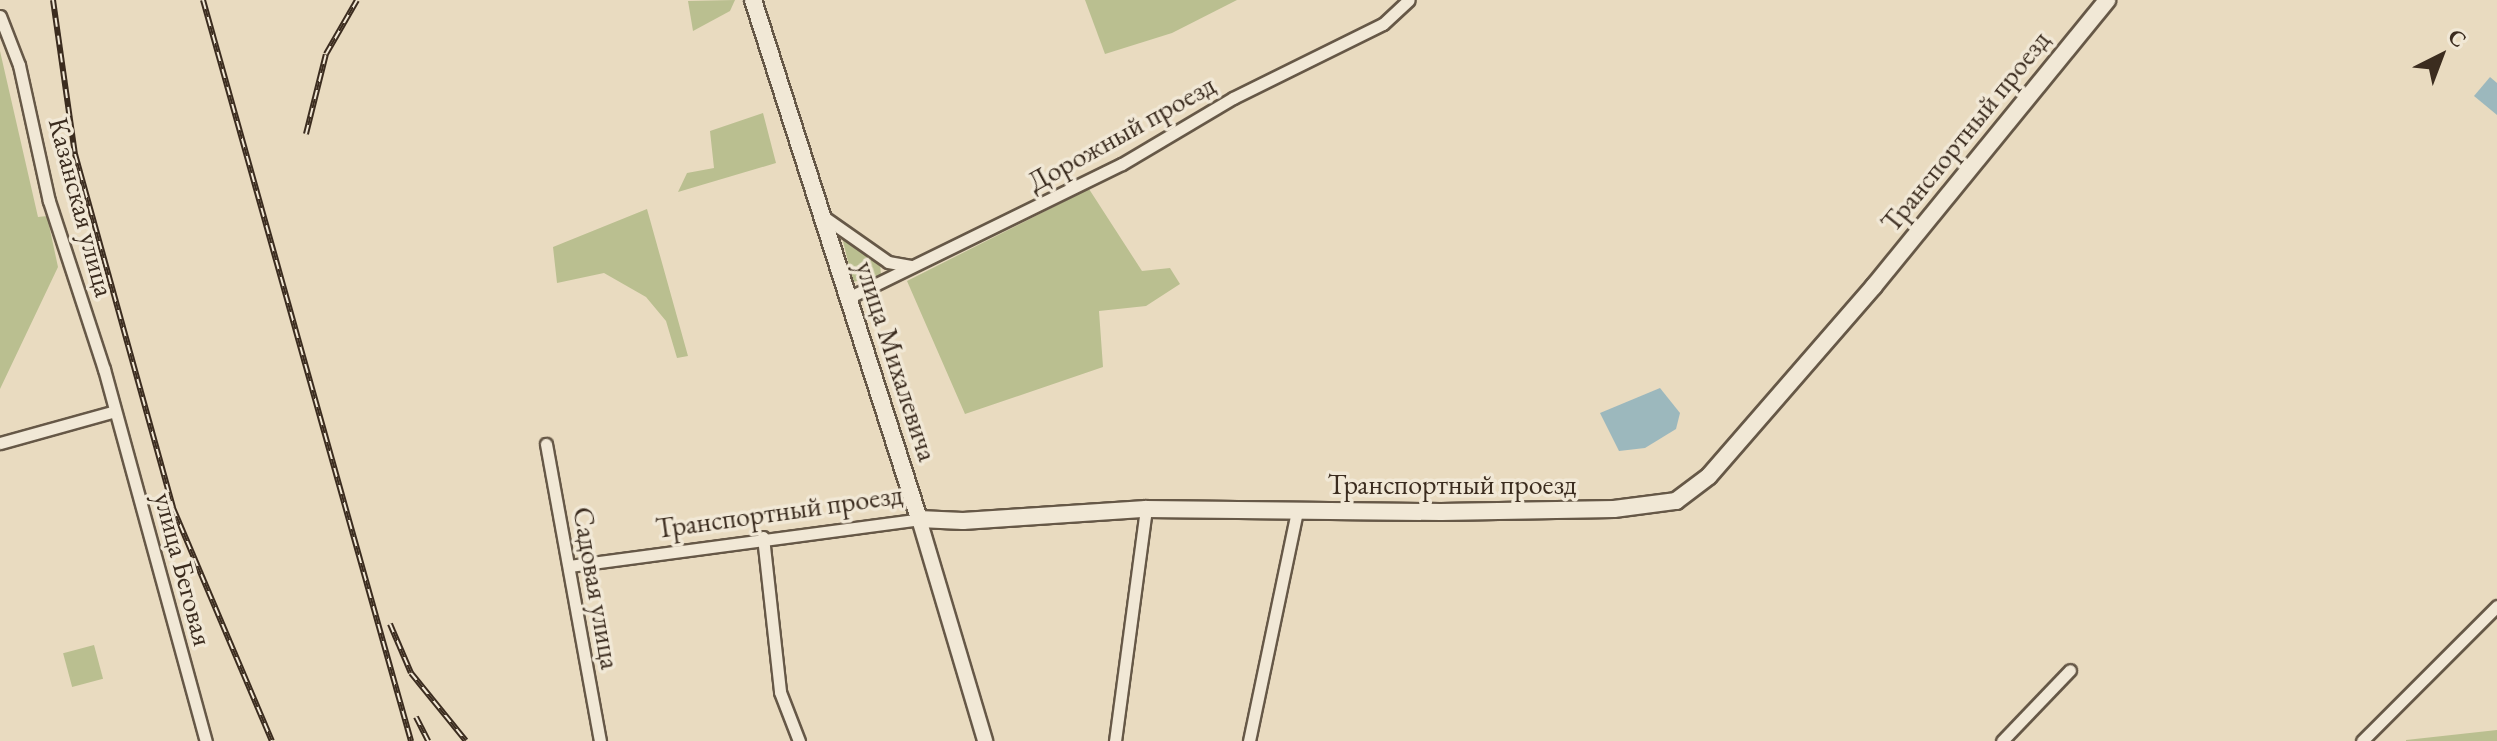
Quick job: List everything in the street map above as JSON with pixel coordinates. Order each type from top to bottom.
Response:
[{"type":"main road","name":"улица Михалевича","points":[[753,0],[919,519]]},
{"type":"main road","name":"Транспортный проезд","points":[[919,519],[963,521],[1146,509],[1297,511],[1663,506],[1690,493],[1874,286],[2107,0]]},
{"type":"street","name":"Дорожный проезд","points":[[850,297],[924,264],[1383,24],[1409,0]]},
{"type":"street","name":"Казанская улица","points":[[0,16],[19,65],[66,260],[115,411]]},
{"type":"street","points":[[821,215],[897,266],[924,264]]},
{"type":"street","points":[[0,443],[115,411]]},
{"type":"street","name":"улица Беговая","points":[[115,411],[206,741]]},
{"type":"street","name":"Садовая улица","points":[[546,444],[600,741]]},
{"type":"street","points":[[1115,741],[1146,509]]},
{"type":"street","points":[[1249,741],[1297,511]]},
{"type":"street","name":"Транспортный проезд","points":[[569,566],[763,537],[919,519]]},
{"type":"street","name":"улица Михалевича","points":[[919,519],[985,741]]},
{"type":"street","points":[[763,537],[780,692],[799,741]]},
{"type":"street","points":[[2362,741],[2497,606]]},
{"type":"street","points":[[2002,741],[2070,670]]},
{"type":"green space","points":[[735,0],[730,11],[693,31],[688,1]]},
{"type":"green space","points":[[1085,0],[1237,0],[1172,33],[1105,54]]},
{"type":"green space","points":[[0,51],[38,217],[47,216],[58,267],[0,389]]},
{"type":"green space","points":[[763,113],[776,163],[678,192],[687,173],[714,168],[710,131]]},
{"type":"green space","points":[[1089,189],[1142,271],[1170,268],[1180,284],[1146,306],[1099,311],[1103,367],[965,414],[907,281]]},
{"type":"green space","points":[[647,209],[688,356],[677,358],[666,321],[646,297],[604,273],[557,283],[553,247]]},
{"type":"green space","points":[[842,237],[880,263],[881,275],[853,282]]},
{"type":"green space","points":[[94,645],[103,679],[72,687],[63,653]]},
{"type":"green space","points":[[2497,730],[2497,741],[2406,741],[2406,740]]},
{"type":"water","points":[[2490,77],[2497,83],[2497,115],[2474,96]]},
{"type":"water","points":[[1660,388],[1680,413],[1676,429],[1645,448],[1619,451],[1600,413]]},
{"type":"railway","points":[[53,0],[75,154],[173,508],[272,741]]},
{"type":"railway","points":[[203,0],[411,741]]},
{"type":"railway","points":[[306,134],[326,54],[357,0]]},
{"type":"railway","points":[[390,624],[411,673],[466,741]]},
{"type":"railway","points":[[416,717],[428,741]]}]
